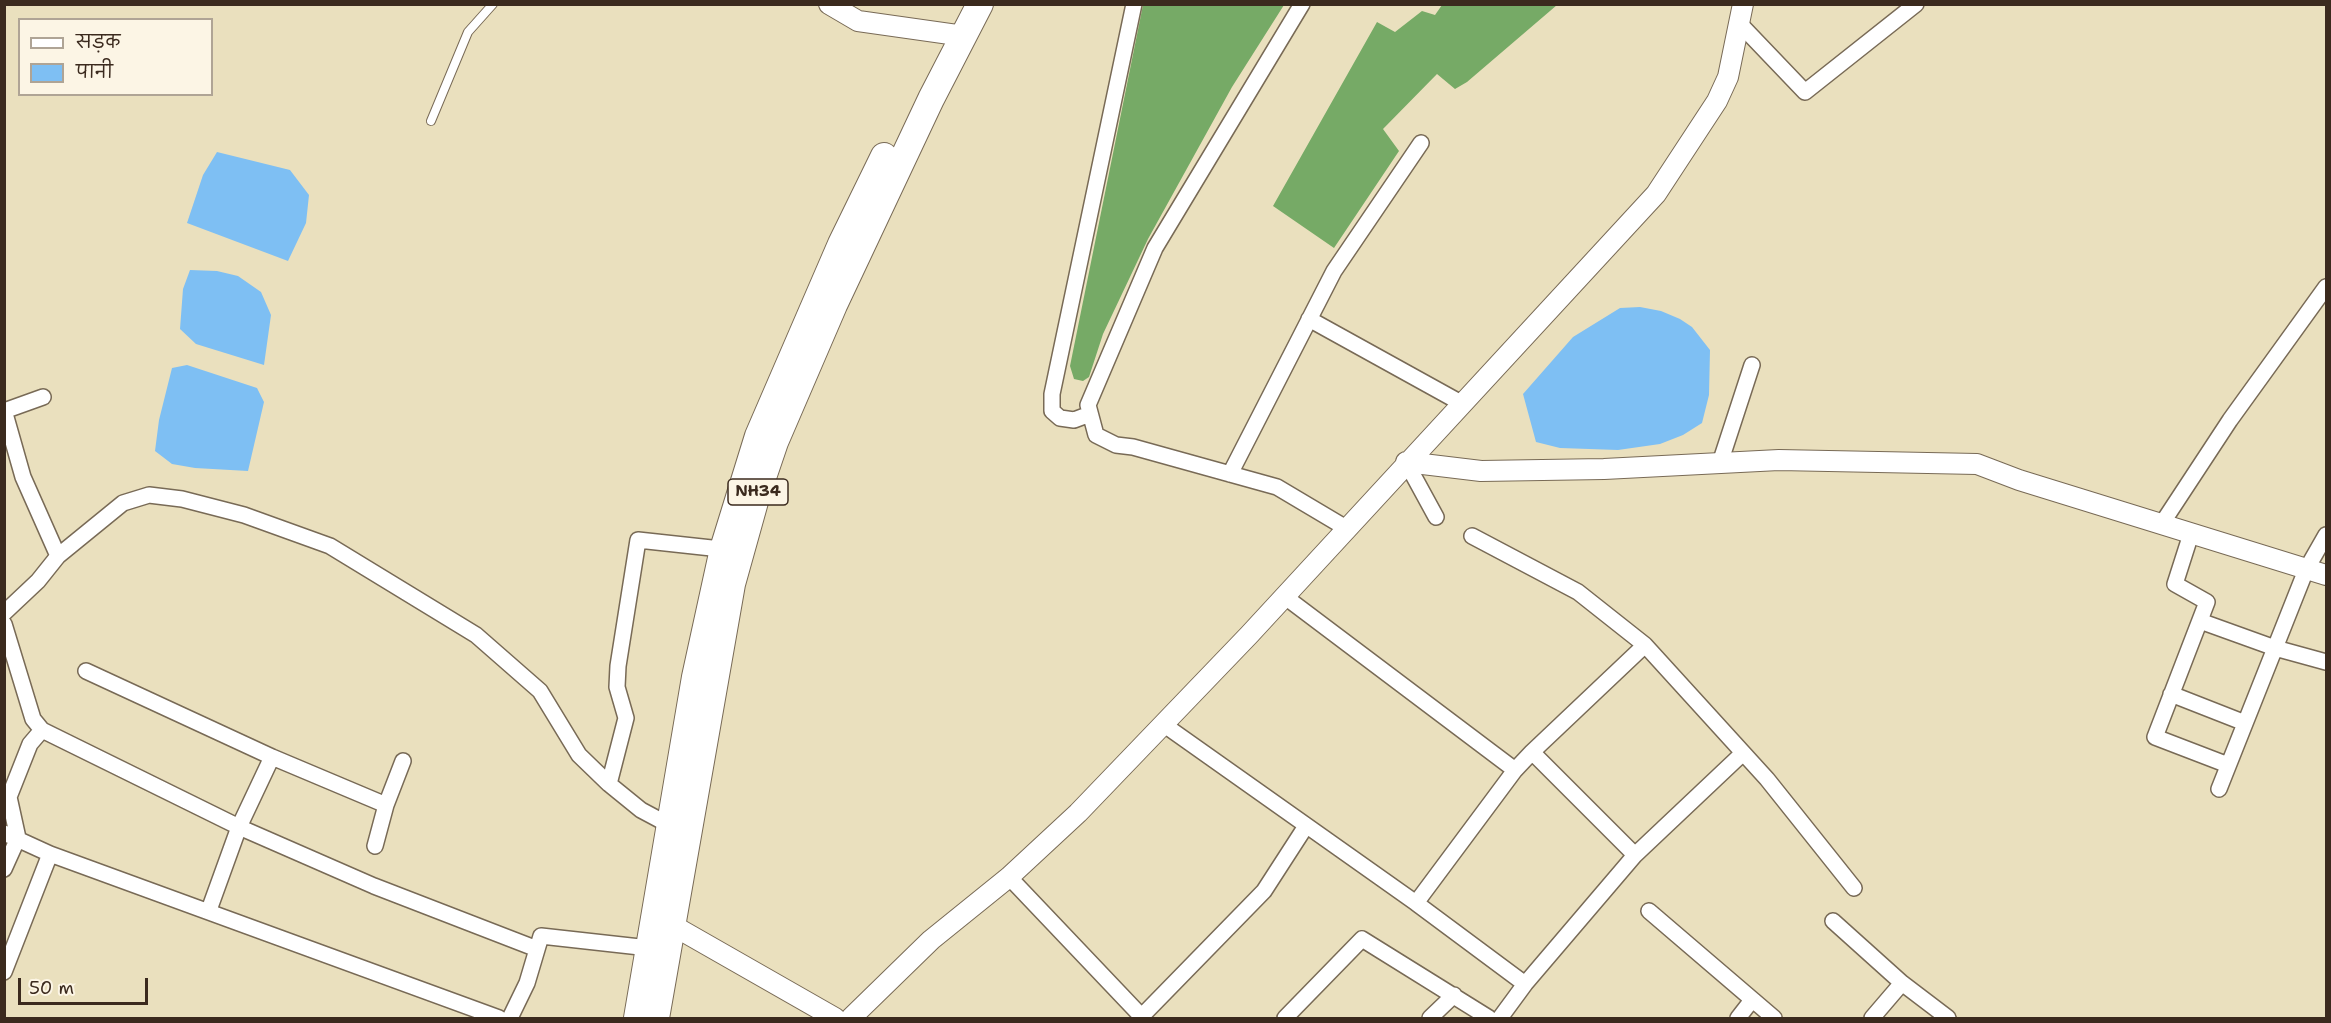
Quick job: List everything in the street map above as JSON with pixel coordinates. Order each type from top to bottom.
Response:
[{"type":"highway","name":"NH34","points":[[637,1018],[695,677],[732,550],[775,442],[955,34],[960,4]]},
{"type":"highway","name":"NH34","points":[[955,34],[980,4]]},
{"type":"highway","name":"NH34","points":[[656,1018],[730,595],[732,550]]},
{"type":"street","points":[[829,4],[858,21],[955,34]]},
{"type":"street","points":[[1090,414],[1074,420],[1060,418],[1052,411],[1052,394],[1134,4]]},
{"type":"street","points":[[1302,4],[1155,248],[1088,405],[1096,435],[1116,445],[1133,447],[1277,487],[1346,528]]},
{"type":"street","points":[[1741,14],[1805,92],[1916,4]]},
{"type":"street","points":[[672,925],[848,1018],[931,940],[1009,877],[1078,813],[1284,596],[1656,194],[1718,101],[1728,77],[1741,14]]},
{"type":"street","points":[[1230,474],[1334,271],[1421,143]]},
{"type":"street","points":[[2161,525],[2230,420],[2326,287]]},
{"type":"street","points":[[1309,319],[1461,403]]},
{"type":"street","points":[[1720,463],[1752,365]]},
{"type":"street","points":[[43,397],[5,411],[23,477],[58,556]]},
{"type":"street","points":[[1406,462],[1481,471],[1604,469],[1779,460],[1977,464],[2161,525],[2326,575]]},
{"type":"street","points":[[1406,462],[1436,517]]},
{"type":"street","points":[[4,613],[16,604],[58,556],[123,503],[149,495],[210,506],[330,546],[476,635],[540,691],[579,755],[641,810],[671,826]]},
{"type":"street","points":[[2191,534],[2175,584],[2207,602],[2155,737],[2228,765]]},
{"type":"street","points":[[2219,789],[2306,570],[2326,535]]},
{"type":"street","points":[[1472,536],[1578,592],[1645,645],[1767,779],[1854,888]]},
{"type":"street","points":[[609,784],[626,718],[617,687],[618,666],[638,540],[732,550]]},
{"type":"street","points":[[1284,596],[1515,770]]},
{"type":"street","points":[[2200,621],[2275,648],[2326,662]]},
{"type":"street","points":[[4,624],[33,719],[42,730],[239,827],[375,886],[537,949]]},
{"type":"street","points":[[1416,903],[1515,770],[1645,645]]},
{"type":"street","points":[[86,671],[272,757],[386,805]]},
{"type":"street","points":[[2171,694],[2245,723]]},
{"type":"street","points":[[1163,724],[1416,903],[1525,984]]},
{"type":"street","points":[[4,869],[11,836],[9,797],[30,744],[42,730]]},
{"type":"street","points":[[1532,752],[1635,855]]},
{"type":"street","points":[[1500,1018],[1525,984],[1635,855],[1743,753]]},
{"type":"street","points":[[209,910],[239,827],[272,757]]},
{"type":"street","points":[[375,846],[386,805],[403,761]]},
{"type":"street","points":[[1009,877],[1141,1018],[1264,891],[1306,826]]},
{"type":"street","points":[[11,836],[50,854],[209,910],[499,1018]]},
{"type":"street","points":[[4,972],[50,854]]},
{"type":"street","points":[[1649,912],[1774,1018]]},
{"type":"street","points":[[1833,921],[1902,983],[1948,1018]]},
{"type":"street","points":[[510,1018],[527,982],[541,936],[649,948]]},
{"type":"street","points":[[1285,1018],[1362,939],[1489,1018]]},
{"type":"street","points":[[1872,1018],[1902,983]]},
{"type":"street","points":[[1430,1018],[1454,995]]},
{"type":"street","points":[[1738,1018],[1752,1000]]},
{"type":"lane","points":[[430,121],[468,32],[493,4]]},
{"type":"green space","points":[[1143,5],[1284,5],[1232,87],[1148,239],[1103,334],[1089,377],[1083,381],[1074,379],[1070,366]]},
{"type":"green space","points":[[1442,5],[1557,5],[1467,82],[1455,89],[1437,74],[1383,129],[1399,151],[1334,248],[1273,206],[1377,22],[1395,32],[1422,11],[1435,15]]},
{"type":"water","points":[[217,152],[290,170],[309,195],[306,223],[288,261],[187,223],[203,175]]},
{"type":"water","points":[[190,270],[217,271],[238,276],[261,292],[271,315],[264,365],[196,344],[180,329],[183,289]]},
{"type":"water","points":[[1640,307],[1661,311],[1680,319],[1692,327],[1710,350],[1709,395],[1702,423],[1683,435],[1660,444],[1618,450],[1560,448],[1536,442],[1523,394],[1573,337],[1620,308]]},
{"type":"water","points":[[187,365],[257,388],[264,402],[248,471],[195,468],[172,464],[155,451],[159,420],[172,368]]}]
